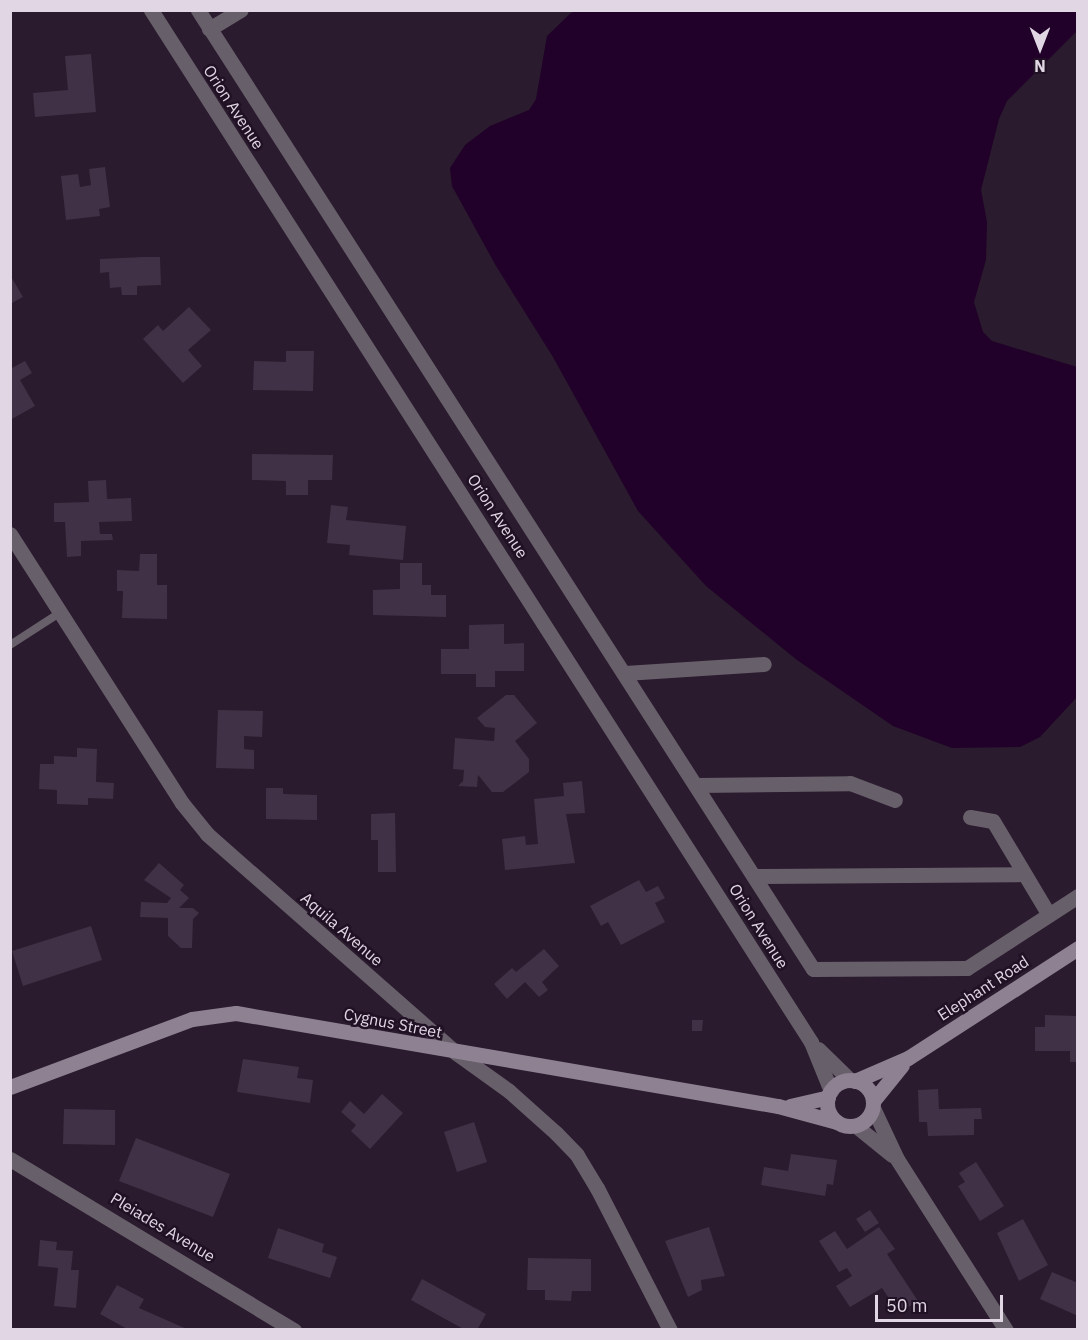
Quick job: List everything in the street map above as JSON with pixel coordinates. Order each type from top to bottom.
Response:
[{"type":"street","name":"Orion Avenue","points":[[151,10],[812,1042],[853,1081]]},
{"type":"street","points":[[198,10],[813,969],[967,968],[1077,896]]},
{"type":"street","points":[[210,29],[241,10]]},
{"type":"street","name":"Aquila Avenue","points":[[10,534],[182,803],[207,834],[456,1053],[509,1091],[577,1155],[670,1329]]},
{"type":"street","points":[[625,673],[764,664]]},
{"type":"street","points":[[697,785],[850,783],[895,800]]},
{"type":"street","points":[[970,818],[993,820],[1049,915]]},
{"type":"street","points":[[755,876],[1024,874]]},
{"type":"street","name":"Elephant Road","points":[[853,1081],[908,1058],[1077,948]]},
{"type":"street","name":"Cygnus Street","points":[[10,1087],[217,1013],[260,1016],[456,1053],[778,1106],[837,1122]]},
{"type":"street","name":"Orion Avenue","points":[[812,1042],[829,1094]]},
{"type":"street","name":"Elephant Road","points":[[873,1105],[908,1058]]},
{"type":"street","points":[[897,1159],[856,1126],[837,1122],[828,1111],[829,1094],[853,1081],[867,1088],[897,1159],[1006,1329]]},
{"type":"street","name":"Cygnus Street","points":[[778,1106],[803,1106],[829,1094]]},
{"type":"street","points":[[856,1126],[867,1119],[873,1105]]},
{"type":"street","name":"Pleiades Avenue","points":[[10,1159],[294,1329]]},
{"type":"lane","points":[[10,645],[61,612]]},
{"type":"shaded area","points":[[573,11],[1077,11],[1077,31],[1007,101],[999,119],[981,190],[987,222],[986,260],[974,302],[983,332],[992,341],[1077,367],[1077,697],[1040,737],[1020,747],[952,748],[893,726],[797,660],[706,586],[638,511],[553,357],[496,266],[452,186],[450,168],[465,145],[490,126],[529,110],[536,99],[547,36]]},
{"type":"building","points":[[91,54],[96,112],[35,117],[33,93],[68,90],[65,56]]},
{"type":"building","points":[[105,167],[110,207],[99,209],[100,216],[66,220],[61,176],[78,174],[80,187],[91,185],[89,169]]},
{"type":"building","points":[[160,257],[161,285],[137,286],[137,295],[122,295],[121,287],[110,288],[109,272],[100,273],[100,259]]},
{"type":"building","points":[[10,275],[23,297],[10,304]]},
{"type":"building","points":[[189,307],[211,330],[188,350],[202,366],[183,383],[143,339],[158,325],[163,331]]},
{"type":"building","points":[[286,351],[314,351],[313,391],[253,390],[254,361],[286,362]]},
{"type":"building","points":[[25,361],[32,373],[20,380],[35,406],[10,420],[10,369]]},
{"type":"building","points":[[252,454],[333,455],[332,480],[308,480],[308,495],[286,495],[286,481],[252,480]]},
{"type":"building","points":[[106,480],[107,499],[131,498],[132,521],[99,522],[100,534],[112,534],[113,540],[81,541],[81,556],[67,557],[65,522],[54,522],[54,503],[89,502],[88,481]]},
{"type":"building","points":[[331,505],[348,507],[346,520],[406,526],[403,560],[349,555],[350,545],[327,543]]},
{"type":"building","points":[[140,554],[157,554],[157,585],[167,585],[167,619],[122,618],[123,591],[117,591],[117,570],[139,571]]},
{"type":"building","points":[[400,563],[422,563],[422,585],[431,585],[431,595],[446,595],[446,617],[373,615],[373,590],[400,589]]},
{"type":"building","points":[[504,624],[504,644],[524,643],[524,671],[495,671],[495,687],[476,687],[476,674],[441,674],[441,649],[469,649],[469,625]]},
{"type":"building","points":[[506,695],[514,695],[537,723],[515,741],[529,759],[529,772],[503,792],[492,792],[478,775],[477,787],[458,786],[463,781],[464,770],[453,769],[455,738],[494,741],[495,728],[485,727],[477,718]]},
{"type":"building","points":[[218,710],[263,711],[262,737],[244,736],[244,749],[254,750],[254,769],[216,768]]},
{"type":"building","points":[[77,748],[97,749],[96,782],[114,783],[113,799],[88,798],[88,805],[57,804],[57,790],[39,789],[40,764],[54,764],[54,756],[77,757]]},
{"type":"building","points":[[582,781],[585,813],[566,814],[575,863],[505,870],[502,839],[525,836],[526,845],[538,844],[534,799],[564,796],[563,783]]},
{"type":"building","points":[[266,788],[283,788],[283,794],[317,795],[317,820],[266,819]]},
{"type":"building","points":[[395,813],[396,872],[378,872],[378,840],[371,840],[371,814]]},
{"type":"building","points":[[159,863],[184,885],[180,890],[189,898],[179,908],[193,908],[199,913],[193,919],[192,948],[181,948],[168,936],[168,918],[140,917],[141,902],[167,903],[171,898],[144,880]]},
{"type":"building","points":[[639,880],[646,892],[658,886],[665,898],[655,903],[665,922],[621,945],[608,922],[601,926],[590,906]]},
{"type":"building","points":[[91,926],[102,960],[23,986],[12,951]]},
{"type":"building","points":[[544,949],[559,966],[542,982],[548,990],[539,997],[525,982],[507,999],[494,984],[512,968],[516,972]]},
{"type":"building","points":[[1045,1015],[1078,1016],[1078,1062],[1070,1062],[1070,1051],[1035,1051],[1035,1027],[1045,1027]]},
{"type":"building","points":[[692,1020],[703,1020],[702,1031],[692,1031]]},
{"type":"building","points":[[243,1059],[299,1067],[297,1078],[313,1080],[310,1103],[237,1092]]},
{"type":"building","points":[[938,1089],[939,1109],[981,1108],[982,1119],[974,1119],[974,1135],[928,1136],[927,1122],[919,1122],[918,1090]]},
{"type":"building","points":[[382,1094],[403,1113],[370,1149],[351,1131],[356,1125],[341,1112],[350,1101],[364,1114]]},
{"type":"building","points":[[64,1109],[115,1110],[115,1145],[63,1144]]},
{"type":"building","points":[[474,1122],[487,1162],[457,1172],[444,1132]]},
{"type":"building","points":[[136,1138],[230,1174],[213,1217],[119,1181]]},
{"type":"building","points":[[791,1154],[837,1160],[833,1185],[827,1184],[825,1196],[761,1185],[764,1167],[788,1171]]},
{"type":"building","points":[[976,1162],[1004,1206],[980,1221],[958,1186],[965,1182],[959,1173]]},
{"type":"building","points":[[870,1210],[879,1223],[865,1232],[856,1219]]},
{"type":"building","points":[[1023,1219],[1048,1265],[1019,1281],[997,1233]]},
{"type":"building","points":[[709,1227],[725,1276],[701,1280],[702,1290],[688,1297],[665,1241]]},
{"type":"building","points":[[879,1227],[895,1249],[887,1254],[918,1301],[899,1313],[882,1288],[850,1307],[836,1286],[852,1276],[847,1268],[839,1272],[819,1241],[835,1231],[847,1249]]},
{"type":"building","points":[[278,1228],[324,1244],[322,1252],[337,1257],[330,1278],[268,1258]]},
{"type":"building","points":[[40,1240],[57,1242],[56,1250],[73,1251],[71,1270],[79,1270],[76,1308],[54,1306],[58,1268],[38,1266]]},
{"type":"building","points":[[528,1258],[591,1259],[591,1291],[572,1291],[571,1301],[545,1300],[545,1290],[527,1290]]},
{"type":"building","points":[[1052,1272],[1078,1283],[1078,1316],[1040,1299]]},
{"type":"building","points":[[422,1279],[486,1314],[477,1330],[465,1330],[411,1300]]},
{"type":"building","points":[[117,1285],[144,1299],[139,1308],[189,1330],[129,1330],[100,1314]]}]
